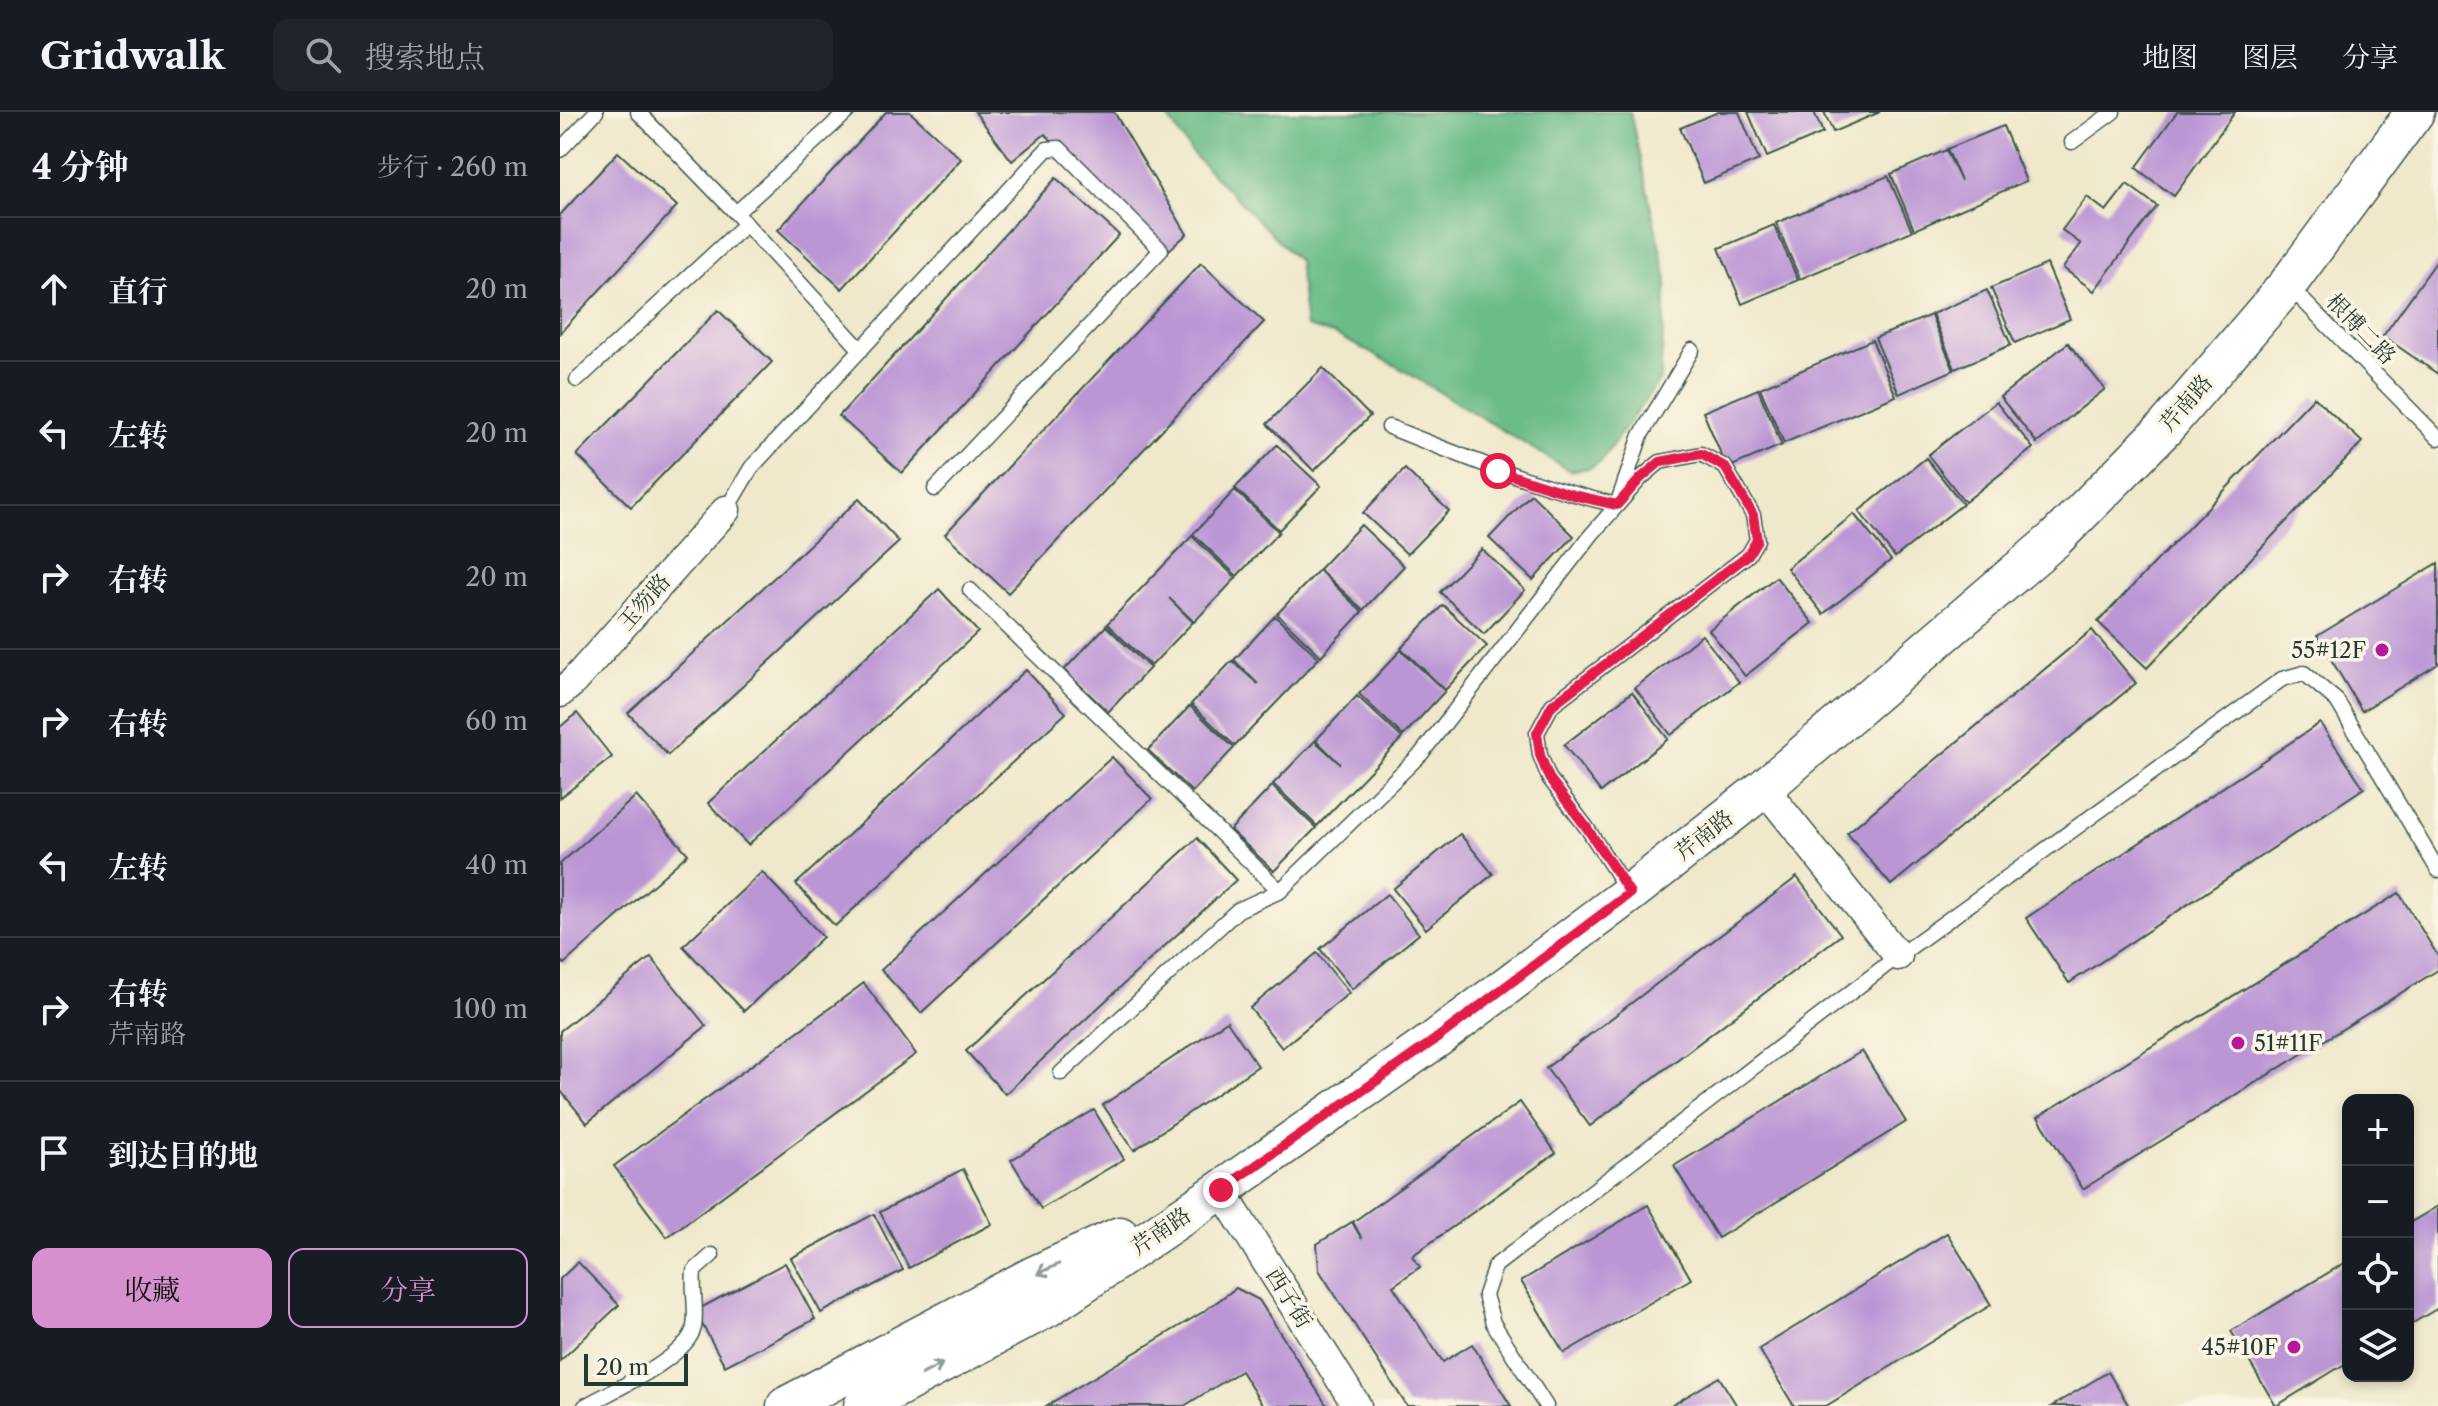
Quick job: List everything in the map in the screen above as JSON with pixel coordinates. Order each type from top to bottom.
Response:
[{"type":"main road","name":"芹南路","points":[[863,1406],[1047,1308],[1221,1190],[1436,1039],[1764,788],[2055,539],[2165,428],[2288,284],[2415,112]]},
{"type":"main road","points":[[786,1406],[1033,1276],[1221,1190]]},
{"type":"street","name":"玉笏路","points":[[560,693],[726,510]]},
{"type":"street","points":[[1764,788],[1898,956]]},
{"type":"street","name":"西子街","points":[[1221,1190],[1357,1406]]},
{"type":"lane","points":[[560,150],[596,112]]},
{"type":"lane","points":[[638,112],[861,350]]},
{"type":"lane","points":[[577,380],[847,112]]},
{"type":"lane","points":[[2072,142],[2113,112]]},
{"type":"lane","points":[[726,510],[751,468],[1047,149],[1059,148],[1161,250],[935,489]]},
{"type":"lane","name":"根博二路","points":[[2288,284],[2438,438]]},
{"type":"lane","points":[[1617,505],[1641,435],[1692,350]]},
{"type":"lane","points":[[1389,427],[1498,471],[1573,495],[1617,505]]},
{"type":"lane","points":[[1061,1073],[1238,910],[1280,891],[1421,754],[1641,478],[1660,462],[1701,454],[1725,467],[1753,515],[1757,540],[1748,555],[1552,705],[1537,733],[1540,755],[1549,778],[1630,893]]},
{"type":"lane","points":[[970,590],[1280,891]]},
{"type":"lane","points":[[1546,1406],[1493,1323],[1485,1295],[1495,1266],[1898,956],[2282,679],[2304,673],[2337,701],[2438,870]]},
{"type":"lane","points":[[585,1406],[682,1347],[694,1328],[694,1271],[712,1255]]},
{"type":"green space","points":[[1164,112],[1630,112],[1667,280],[1660,380],[1600,462],[1590,468],[1570,471],[1396,366],[1336,335],[1306,327],[1298,261],[1193,154]]},
{"type":"building","points":[[886,112],[910,112],[961,159],[842,289],[778,230]]},
{"type":"building","points":[[975,112],[1114,112],[1187,234],[1168,251],[1045,134],[1012,161]]},
{"type":"building","points":[[1718,112],[1739,112],[1759,160],[1704,183],[1680,128]]},
{"type":"building","points":[[1748,112],[1814,112],[1823,133],[1767,157]]},
{"type":"building","points":[[1824,112],[1880,112],[1833,132]]},
{"type":"building","points":[[2177,112],[2235,112],[2174,196],[2136,168]]},
{"type":"building","points":[[2003,126],[2026,181],[1914,230],[1891,174],[1946,150],[1961,181],[1947,149]]},
{"type":"building","points":[[618,152],[677,206],[560,333],[560,215]]},
{"type":"building","points":[[1888,176],[1912,231],[1800,279],[1776,223]]},
{"type":"building","points":[[1056,178],[1119,235],[902,473],[839,416]]},
{"type":"building","points":[[2127,184],[2157,206],[2094,291],[2063,268],[2081,244],[2062,230],[2087,197],[2106,211]]},
{"type":"building","points":[[1774,225],[1798,280],[1742,304],[1719,248]]},
{"type":"building","points":[[2436,262],[2438,264],[2438,374],[2383,336]]},
{"type":"building","points":[[1201,263],[1264,322],[1008,593],[945,534]]},
{"type":"building","points":[[2047,264],[2070,319],[2015,343],[1991,288]]},
{"type":"building","points":[[1987,290],[2011,345],[1955,369],[1932,314]]},
{"type":"building","points":[[718,310],[772,362],[631,507],[577,455]]},
{"type":"building","points":[[1931,315],[1954,370],[1899,394],[1875,338]]},
{"type":"building","points":[[1872,340],[1896,396],[1784,443],[1760,388]]},
{"type":"building","points":[[2068,343],[2105,389],[2037,443],[2000,397]]},
{"type":"building","points":[[1323,368],[1370,416],[1314,471],[1267,424]]},
{"type":"building","points":[[1758,389],[1782,445],[1727,468],[1703,412]]},
{"type":"building","points":[[2314,397],[2362,442],[2147,668],[2098,622]]},
{"type":"building","points":[[1996,402],[2033,448],[1965,502],[1928,455]]},
{"type":"building","points":[[1277,445],[1321,486],[1279,530],[1235,488]]},
{"type":"building","points":[[1926,458],[1963,504],[1895,557],[1859,511]]},
{"type":"building","points":[[1405,469],[1449,511],[1407,554],[1363,513]]},
{"type":"building","points":[[1235,490],[1279,532],[1237,576],[1193,534]]},
{"type":"building","points":[[1531,494],[1574,536],[1533,580],[1489,538]]},
{"type":"building","points":[[859,499],[899,542],[668,755],[628,713]]},
{"type":"building","points":[[1854,514],[1891,560],[1823,614],[1787,568]]},
{"type":"building","points":[[1361,525],[1404,566],[1363,610],[1319,569]]},
{"type":"building","points":[[1192,536],[1236,578],[1194,622],[1169,598],[1193,622],[1151,666],[1107,624]]},
{"type":"building","points":[[1482,549],[1525,590],[1484,634],[1440,592]]},
{"type":"building","name":"55#12F","points":[[2438,563],[2438,664],[2362,711],[2317,636]]},
{"type":"building","points":[[1319,570],[1362,612],[1321,656],[1277,614]]},
{"type":"building","points":[[1776,577],[1813,623],[1745,676],[1709,630]]},
{"type":"building","points":[[939,589],[978,632],[748,845],[708,803]]},
{"type":"building","points":[[1443,605],[1487,646],[1445,690],[1401,648]]},
{"type":"building","points":[[1275,616],[1319,658],[1235,746],[1191,704],[1232,661],[1258,684],[1234,660]]},
{"type":"building","points":[[1106,626],[1150,668],[1108,712],[1064,670]]},
{"type":"building","points":[[2092,630],[2136,683],[1891,885],[1847,833]]},
{"type":"building","points":[[1702,635],[1739,682],[1671,735],[1635,688]]},
{"type":"building","points":[[1401,650],[1445,691],[1403,736],[1359,694]]},
{"type":"building","points":[[1026,670],[1066,713],[835,926],[796,884]]},
{"type":"building","points":[[1632,692],[1668,739],[1601,792],[1564,745]]},
{"type":"building","points":[[1357,696],[1402,738],[1317,826],[1273,784],[1315,741],[1340,764],[1316,740]]},
{"type":"building","points":[[1190,706],[1234,748],[1192,792],[1148,750]]},
{"type":"building","points":[[577,713],[612,757],[560,798],[560,727]]},
{"type":"building","points":[[2320,723],[2364,788],[2069,983],[2026,918]]},
{"type":"building","points":[[1112,757],[1152,799],[921,1013],[881,970]]},
{"type":"building","points":[[1272,786],[1316,828],[1274,871],[1230,830]]},
{"type":"building","points":[[636,796],[688,854],[564,964],[560,960],[560,864]]},
{"type":"building","points":[[1460,834],[1493,874],[1426,929],[1393,889]]},
{"type":"building","points":[[1197,838],[1236,880],[1005,1094],[966,1051]]},
{"type":"building","points":[[762,872],[823,937],[744,1011],[683,946]]},
{"type":"building","points":[[1797,877],[1841,935],[1590,1126],[1546,1068]]},
{"type":"building","name":"51#11F","points":[[2399,893],[2438,956],[2438,970],[2083,1189],[2038,1117]]},
{"type":"building","points":[[1387,894],[1419,934],[1352,989],[1320,949]]},
{"type":"building","points":[[1317,953],[1349,993],[1282,1048],[1250,1008]]},
{"type":"building","points":[[651,957],[706,1026],[587,1123],[560,1090],[560,1031]]},
{"type":"building","points":[[864,983],[916,1054],[667,1237],[614,1166]]},
{"type":"building","points":[[1227,1021],[1258,1066],[1134,1150],[1103,1105]]},
{"type":"building","points":[[1862,1051],[1906,1122],[1718,1238],[1674,1166]]},
{"type":"building","points":[[1520,1102],[1556,1153],[1412,1256],[1420,1267],[1393,1286],[1443,1362],[1472,1344],[1511,1406],[1407,1406],[1319,1270],[1317,1244],[1352,1222],[1362,1239],[1353,1222]]},
{"type":"building","points":[[1094,1110],[1124,1159],[1041,1209],[1011,1160]]},
{"type":"building","points":[[963,1169],[992,1224],[909,1268],[880,1212]]},
{"type":"building","points":[[1648,1205],[1691,1279],[1564,1353],[1521,1281]]},
{"type":"building","points":[[2438,1206],[2438,1308],[2414,1322],[2414,1238],[2414,1220]]},
{"type":"building","points":[[874,1214],[903,1270],[821,1313],[791,1258]]},
{"type":"building","points":[[1947,1233],[1991,1305],[1826,1406],[1794,1406],[1759,1349]]},
{"type":"building","points":[[578,1262],[619,1305],[560,1361],[560,1279]]},
{"type":"building","points":[[785,1263],[815,1319],[725,1366],[695,1311]]},
{"type":"building","name":"45#10F","points":[[2342,1265],[2342,1366],[2276,1406],[2231,1331]]},
{"type":"building","points":[[1236,1288],[1259,1300],[1327,1406],[1263,1406],[1241,1371],[1184,1406],[1046,1406],[1203,1312]]},
{"type":"building","points":[[2108,1372],[2129,1406],[2052,1406]]},
{"type":"building","points":[[1719,1377],[1737,1406],[1671,1406]]},
{"type":"place","name":"55#12F","points":[[2382,650]]},
{"type":"place","name":"51#11F","points":[[2238,1043]]},
{"type":"place","name":"45#10F","points":[[2294,1347]]},
{"type":"route","points":[[1221,1190],[1436,1039],[1630,893],[1549,778],[1540,755],[1537,733],[1552,705],[1748,555],[1757,540],[1753,515],[1725,467],[1701,454],[1660,462],[1617,505],[1573,495],[1498,471]]}]
